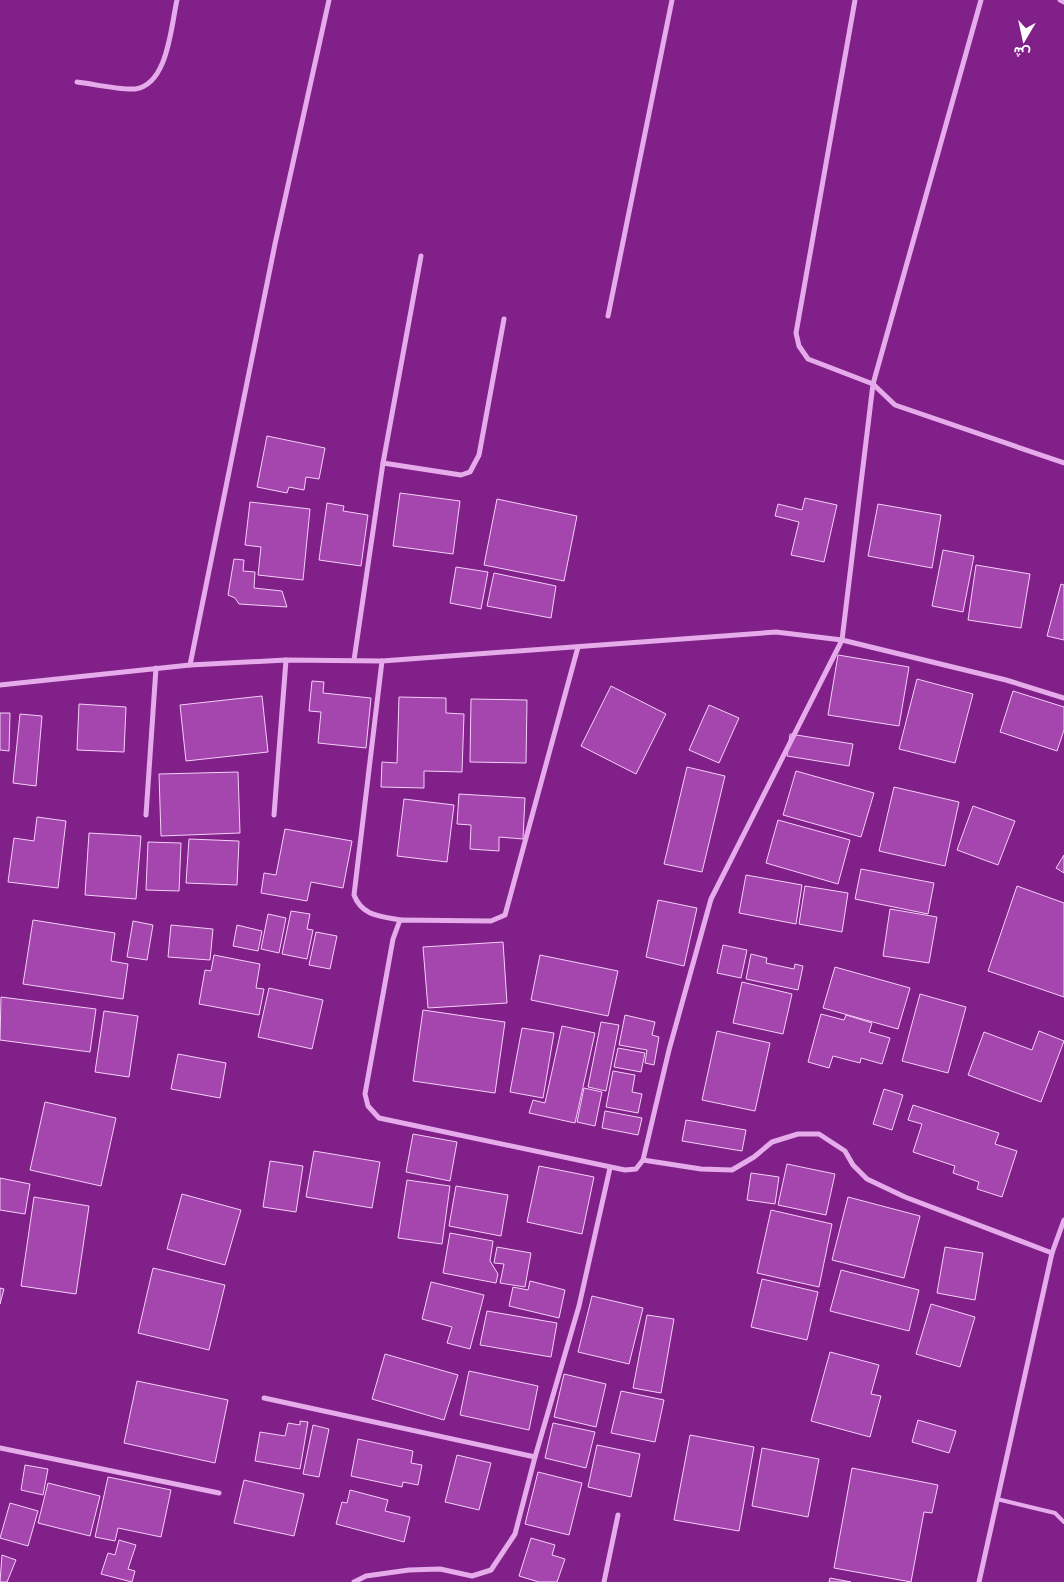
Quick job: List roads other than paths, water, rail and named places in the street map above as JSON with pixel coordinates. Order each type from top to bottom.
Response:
[{"type":"street","points":[[77,82],[136,89],[151,82],[163,66],[177,0]]},
{"type":"street","points":[[190,665],[275,244],[329,0]]},
{"type":"street","points":[[608,316],[672,0]]},
{"type":"street","points":[[855,0],[796,333],[799,346],[808,359],[873,384],[895,404],[1064,464]]},
{"type":"street","points":[[400,920],[393,939],[365,1094],[368,1106],[379,1118],[610,1168],[636,1169],[643,1160],[669,1050],[711,899],[842,640],[873,384],[981,0]]},
{"type":"street","points":[[1060,0],[1064,2]]},
{"type":"street","points":[[354,660],[383,462],[421,256]]},
{"type":"street","points":[[383,462],[461,475],[470,472],[479,455],[504,319]]},
{"type":"street","points":[[0,685],[190,665],[286,660],[382,661],[776,632],[842,640],[1006,680],[1064,698]]},
{"type":"street","points":[[382,661],[354,895],[358,904],[371,915],[400,920],[491,921],[505,915],[578,647]]},
{"type":"street","points":[[274,815],[286,660]]},
{"type":"street","points":[[146,815],[156,668]]},
{"type":"street","points":[[643,1160],[701,1169],[732,1170],[754,1157],[772,1142],[798,1134],[819,1134],[845,1151],[853,1165],[867,1179],[904,1197],[1052,1253]]},
{"type":"street","points":[[354,1582],[366,1576],[409,1570],[440,1569],[472,1576],[491,1570],[515,1534],[535,1457],[579,1306],[610,1168]]},
{"type":"street","points":[[979,1582],[1052,1253],[1064,1220]]},
{"type":"street","points":[[264,1398],[535,1457]]},
{"type":"street","points":[[0,1448],[219,1493]]},
{"type":"street","points":[[604,1582],[618,1515]]},
{"type":"lane","points":[[997,1499],[1055,1513],[1064,1522]]}]
